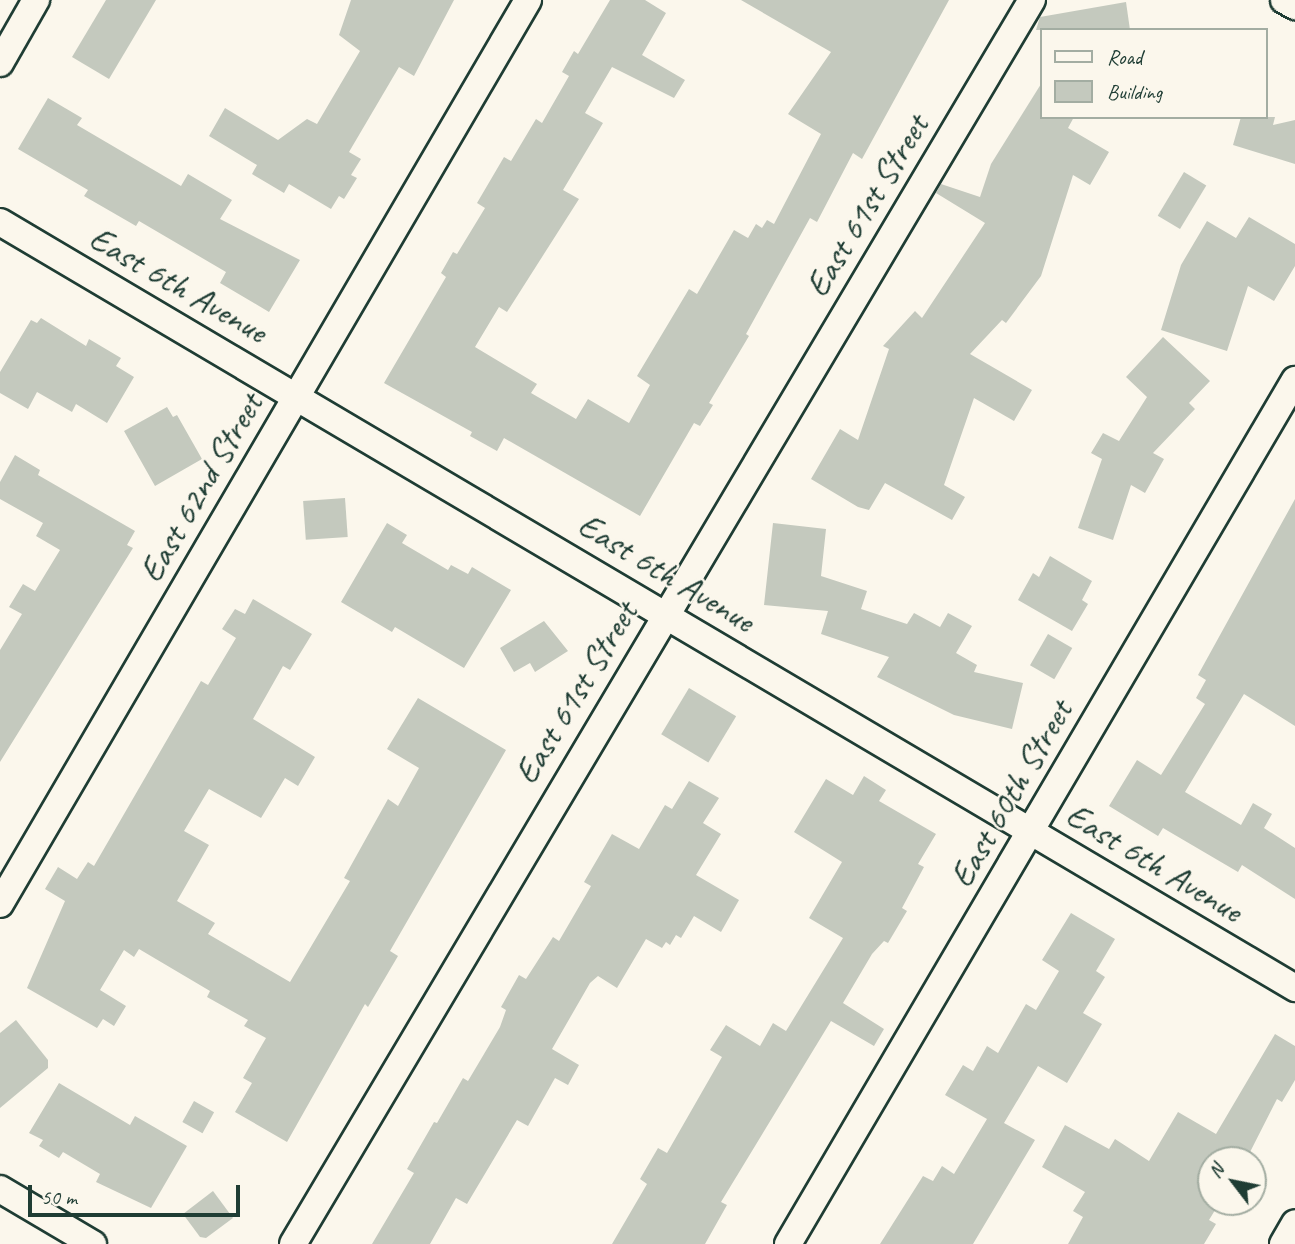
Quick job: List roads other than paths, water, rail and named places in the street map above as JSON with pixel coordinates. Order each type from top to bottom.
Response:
[{"type":"street","points":[[0,63],[36,0]]},
{"type":"street","name":"East 62nd Street","points":[[0,904],[528,0]]},
{"type":"street","name":"East 61st Street","points":[[292,1244],[665,612],[1032,0]]},
{"type":"street","points":[[1284,0],[1295,6]]},
{"type":"street","name":"East 6th Avenue","points":[[0,222],[665,612],[1295,988]]},
{"type":"street","name":"East 60th Street","points":[[788,1244],[1295,380]]},
{"type":"street","points":[[0,1189],[93,1244]]},
{"type":"street","points":[[1283,1244],[1295,1223]]}]
